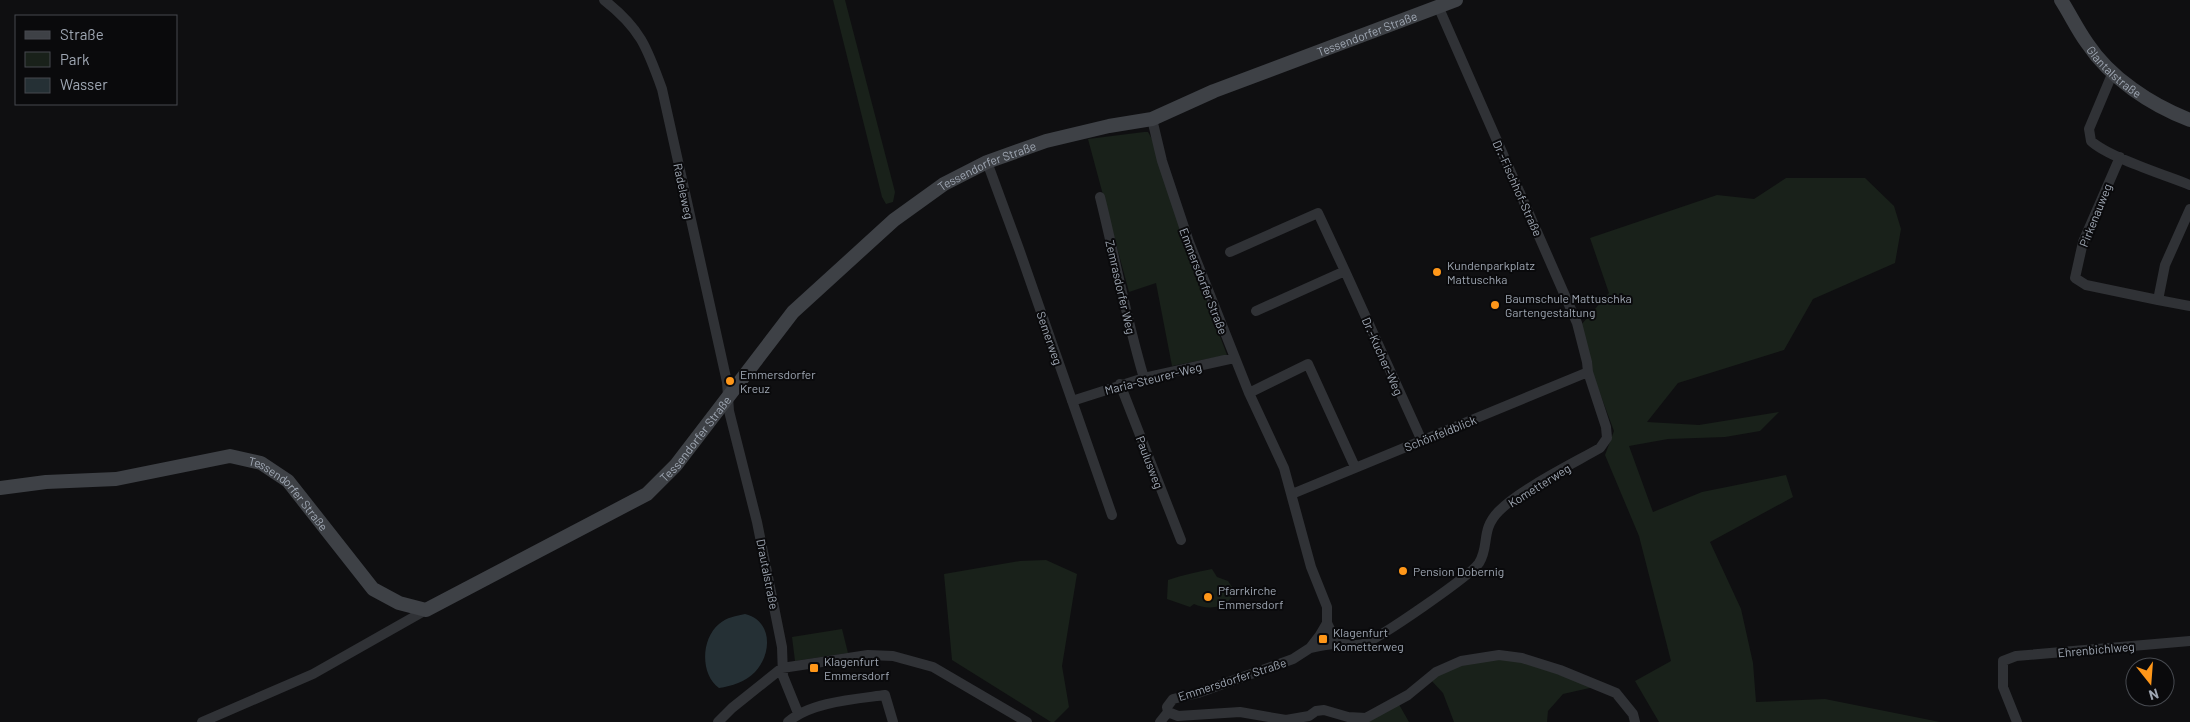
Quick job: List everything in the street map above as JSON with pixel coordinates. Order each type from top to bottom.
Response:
[{"type":"street","name":"Radeleweg","points":[[604,0],[622,14],[636,30],[648,49],[662,89],[726,382],[727,400]]},
{"type":"street","name":"Tessendorfer Straße","points":[[0,488],[46,482],[116,479],[230,456],[261,463],[288,481],[373,588],[398,603],[426,610],[648,494],[676,465],[727,400],[767,343],[793,312],[894,220],[944,184],[987,162],[1046,141],[1109,126],[1152,119],[1214,91],[1456,0]]},
{"type":"street","name":"Glantalstraße","points":[[2062,0],[2087,43],[2099,59],[2139,94],[2190,120]]},
{"type":"street","name":"Dr.-Fischhof-Straße","points":[[1438,6],[1577,323],[1588,362],[1588,372]]},
{"type":"street","points":[[2113,72],[2089,129],[2088,136],[2096,146],[2190,185]]},
{"type":"street","name":"Emmersdorfer Straße","points":[[1152,119],[1162,161],[1175,201],[1234,358],[1284,468],[1311,567],[1326,602],[1327,623],[1310,648],[1282,664],[1198,693],[1173,699],[1167,707],[1168,712],[1178,716],[1240,712],[1286,720],[1308,716],[1316,710],[1324,710],[1366,718],[1408,695],[1436,672],[1461,661],[1499,655],[1522,658],[1560,670],[1616,693],[1633,714],[1635,722]]},
{"type":"street","name":"Pirkenauweg","points":[[2120,157],[2083,242],[2075,278],[2086,285],[2158,300]]},
{"type":"street","name":"Semerweg","points":[[987,162],[1020,249],[1112,515]]},
{"type":"street","name":"Zemrasdorfer Weg","points":[[1100,197],[1124,294],[1132,336],[1144,378]]},
{"type":"street","points":[[2190,209],[2165,265],[2158,300],[2190,306]]},
{"type":"street","name":"Dr.-Kucher-Weg","points":[[1230,252],[1318,214],[1422,441]]},
{"type":"street","points":[[1256,311],[1345,271]]},
{"type":"street","name":"Maria-Steurer-Weg","points":[[1072,401],[1120,384],[1234,358]]},
{"type":"street","points":[[1249,393],[1308,364],[1355,467]]},
{"type":"street","name":"Schönfeldblick","points":[[1292,494],[1588,372]]},
{"type":"street","name":"Kometterweg","points":[[1310,648],[1337,644],[1354,645],[1369,641],[1441,594],[1475,568],[1480,561],[1486,532],[1501,509],[1536,485],[1600,448],[1607,438],[1606,427],[1588,372]]},
{"type":"street","name":"Paulusweg","points":[[1120,384],[1180,540]]},
{"type":"street","name":"Drautalstraße","points":[[727,400],[761,541],[782,648],[783,676],[798,713]]},
{"type":"street","points":[[202,722],[313,674],[426,610]]},
{"type":"street","points":[[1327,623],[1337,644]]},
{"type":"street","name":"Ehrenbichlweg","points":[[2017,722],[2003,686],[2003,661],[2016,656],[2190,641]]},
{"type":"street","points":[[718,722],[732,708],[782,668],[868,655],[893,656],[933,667],[1027,722]]},
{"type":"street","points":[[788,722],[798,713],[847,700],[885,695],[893,722]]},
{"type":"street","points":[[1160,722],[1168,712]]},
{"type":"green space","points":[[833,0],[845,0],[895,192],[893,202],[886,204],[882,197]]},
{"type":"green space","points":[[1148,132],[1152,139],[1185,243],[1227,355],[1172,366],[1156,283],[1129,292],[1088,139]]},
{"type":"green space","points":[[1786,178],[1865,178],[1894,206],[1901,229],[1895,263],[1813,299],[1784,350],[1678,383],[1647,422],[1699,425],[1779,412],[1760,431],[1725,437],[1668,439],[1629,446],[1653,512],[1702,492],[1786,475],[1793,497],[1710,542],[1741,609],[1753,663],[1756,702],[1825,699],[1940,722],[1659,722],[1635,681],[1671,661],[1639,536],[1605,455],[1614,431],[1592,372],[1581,325],[1609,293],[1590,238],[1717,195],[1754,199]]},
{"type":"green space","points":[[1046,560],[1077,574],[1062,666],[1069,707],[1054,722],[1051,722],[952,660],[944,574],[1020,561]]},
{"type":"green space","points":[[1212,569],[1217,577],[1228,581],[1232,587],[1233,595],[1230,600],[1221,606],[1204,607],[1194,604],[1190,607],[1167,599],[1168,580]]},
{"type":"green space","points":[[842,629],[848,653],[795,661],[792,637]]},
{"type":"green space","points":[[1504,655],[1594,687],[1563,694],[1548,711],[1547,722],[1454,722],[1443,693],[1429,678],[1443,669]]},
{"type":"green space","points":[[1397,701],[1409,722],[1351,722]]},
{"type":"water","points":[[745,614],[761,623],[765,631],[767,648],[765,656],[755,672],[743,681],[719,688],[708,674],[706,666],[705,656],[709,638],[713,630],[722,622]]},
{"type":"place","name":"Kundenparkplatz Mattuschka","points":[[1437,272]]},
{"type":"place","name":"Baumschule Mattuschka Gartengestaltung","points":[[1495,305]]},
{"type":"place","name":"Emmersdorfer Kreuz","points":[[730,381]]},
{"type":"place","name":"Pension Dobernig","points":[[1403,571]]},
{"type":"place","name":"Pfarrkirche Emmersdorf","points":[[1208,597]]},
{"type":"place","name":"Klagenfurt Kometterweg","points":[[1323,639]]},
{"type":"place","name":"Klagenfurt Emmersdorf","points":[[814,668]]}]
